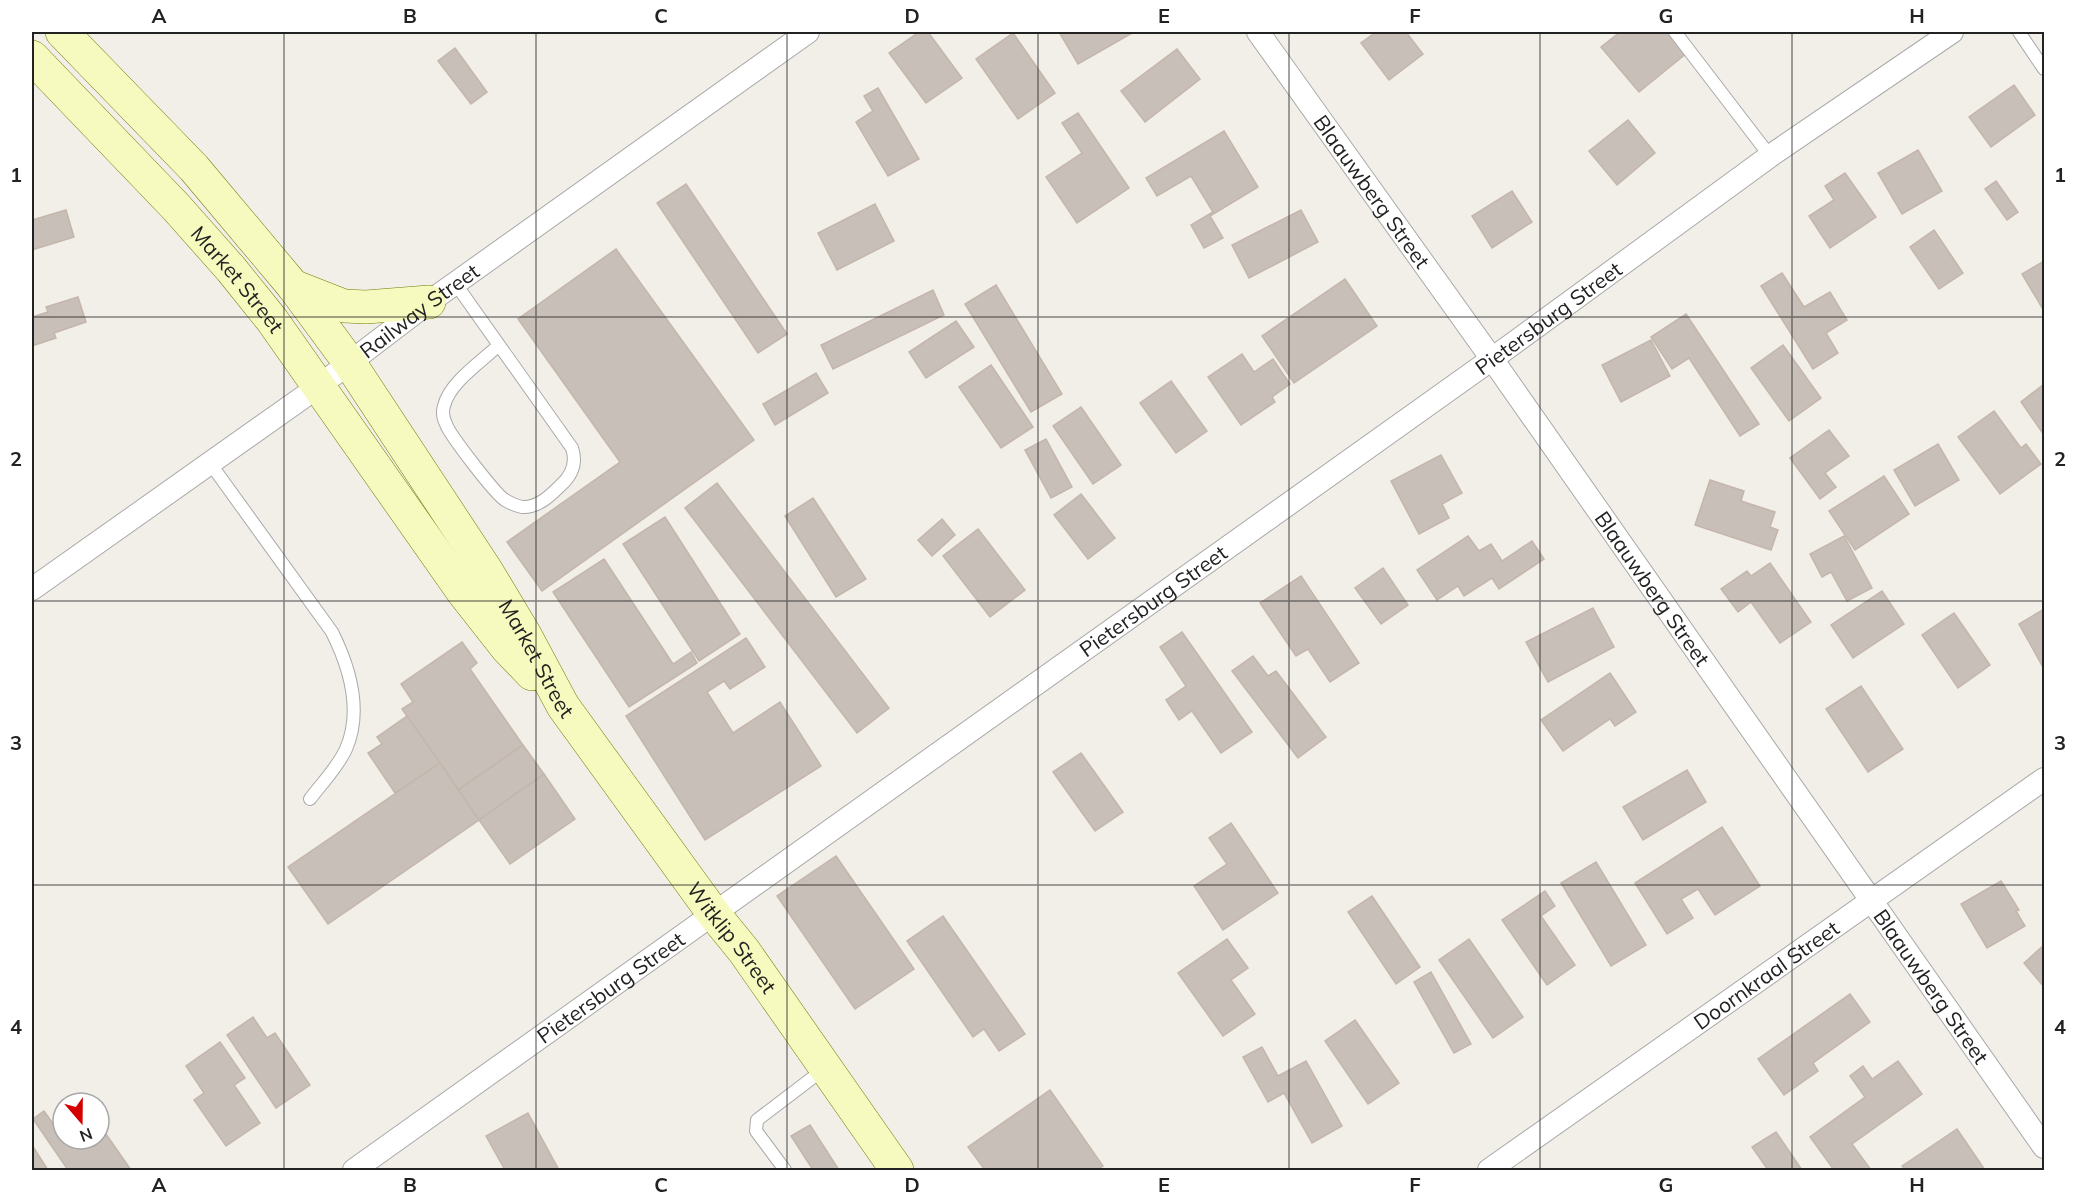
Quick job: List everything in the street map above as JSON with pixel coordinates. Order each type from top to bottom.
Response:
[{"type":"main road","name":"Market Street","points":[[62,32],[194,168],[293,286],[349,362],[486,570],[525,634],[563,706]]},
{"type":"main road","name":"Market Street","points":[[32,57],[176,207],[231,269],[272,320],[463,592],[507,648],[563,706]]},
{"type":"main road","points":[[293,286],[344,306],[366,307],[442,292]]},
{"type":"main road","name":"Witklip Street","points":[[563,706],[713,913],[744,951],[897,1170]]},
{"type":"street","name":"Railway Street","points":[[32,589],[319,386],[442,292],[808,32]]},
{"type":"street","name":"Blaauwberg Street","points":[[1258,32],[1492,358],[2044,1147]]},
{"type":"street","name":"Pietersburg Street","points":[[354,1170],[1492,358],[1770,156],[1952,32]]},
{"type":"street","name":"Doornkraal Street","points":[[1489,1170],[2044,779]]},
{"type":"lane","points":[[1675,32],[1770,156]]},
{"type":"lane","points":[[2019,32],[2044,69]]},
{"type":"lane","points":[[442,292],[499,345],[575,455],[575,465],[568,479],[547,498],[524,507],[503,500],[451,435],[443,415],[444,405],[454,386],[499,345]]},
{"type":"lane","points":[[210,463],[332,632],[350,675],[354,699],[353,725],[346,749],[331,773],[310,799]]},
{"type":"lane","points":[[785,1170],[756,1131],[757,1120],[825,1068]]},
{"type":"building","points":[[919,32],[928,32],[962,78],[926,103],[889,53]]},
{"type":"building","points":[[1059,32],[1134,32],[1078,64]]},
{"type":"building","points":[[1376,32],[1406,32],[1423,54],[1389,80],[1361,43]]},
{"type":"building","points":[[1620,32],[1669,32],[1687,53],[1639,92],[1601,47]]},
{"type":"building","points":[[1013,33],[1055,93],[1018,119],[976,59]]},
{"type":"building","points":[[455,48],[487,92],[471,104],[438,61]]},
{"type":"building","points":[[1177,49],[1200,79],[1145,122],[1121,91]]},
{"type":"building","points":[[2014,85],[2035,115],[1991,147],[1969,117]]},
{"type":"building","points":[[878,88],[919,159],[888,176],[856,122],[873,111],[864,96]]},
{"type":"building","points":[[1078,113],[1129,188],[1077,223],[1046,177],[1082,153],[1062,123]]},
{"type":"building","points":[[1628,120],[1655,153],[1617,185],[1589,151]]},
{"type":"building","points":[[1224,131],[1258,187],[1210,216],[1223,238],[1204,248],[1191,225],[1213,212],[1191,176],[1157,196],[1146,178]]},
{"type":"building","points":[[1918,150],[1942,191],[1902,214],[1878,173]]},
{"type":"building","points":[[1845,173],[1876,217],[1830,248],[1809,216],[1834,200],[1825,186]]},
{"type":"building","points":[[1996,181],[2018,212],[2007,220],[1985,189]]},
{"type":"building","points":[[686,184],[787,334],[758,353],[657,203]]},
{"type":"building","points":[[1512,191],[1532,222],[1492,248],[1472,216]]},
{"type":"building","points":[[875,204],[894,241],[837,270],[818,233]]},
{"type":"building","points":[[66,210],[74,237],[32,250],[32,220]]},
{"type":"building","points":[[1301,210],[1318,242],[1249,278],[1232,245]]},
{"type":"building","points":[[1934,230],[1963,273],[1939,289],[1910,247]]},
{"type":"building","points":[[616,249],[754,440],[542,591],[507,542],[620,462],[518,319]]},
{"type":"building","points":[[2044,261],[2044,311],[2022,274]]},
{"type":"building","points":[[1782,273],[1804,307],[1830,292],[1847,320],[1826,333],[1838,353],[1813,369],[1761,286]]},
{"type":"building","points":[[1345,279],[1377,326],[1294,383],[1262,336]]},
{"type":"building","points":[[996,285],[1062,394],[1031,412],[965,304]]},
{"type":"building","points":[[933,290],[944,315],[833,369],[821,345]]},
{"type":"building","points":[[78,297],[86,322],[54,333],[56,338],[32,346],[32,317],[48,312],[46,307]]},
{"type":"building","points":[[1686,314],[1759,424],[1740,436],[1689,358],[1672,369],[1651,337]]},
{"type":"building","points":[[956,321],[974,347],[926,378],[909,352]]},
{"type":"building","points":[[1651,340],[1670,376],[1621,402],[1602,365]]},
{"type":"building","points":[[1783,345],[1821,398],[1789,421],[1751,368]]},
{"type":"building","points":[[1242,354],[1254,372],[1273,359],[1290,384],[1272,397],[1275,402],[1241,425],[1208,377]]},
{"type":"building","points":[[991,365],[1033,427],[1001,448],[959,387]]},
{"type":"building","points":[[816,373],[828,393],[775,425],[763,404]]},
{"type":"building","points":[[1171,381],[1207,431],[1176,453],[1140,403]]},
{"type":"building","points":[[2044,384],[2044,435],[2021,402]]},
{"type":"building","points":[[1081,407],[1121,465],[1093,484],[1053,426]]},
{"type":"building","points":[[1994,411],[2021,448],[2026,444],[2041,464],[2000,494],[1958,437]]},
{"type":"building","points":[[1829,430],[1849,456],[1825,473],[1836,487],[1820,499],[1790,458]]},
{"type":"building","points":[[1046,439],[1072,487],[1051,498],[1025,450]]},
{"type":"building","points":[[1938,444],[1959,480],[1915,506],[1894,470]]},
{"type":"building","points":[[1441,455],[1462,493],[1442,504],[1449,518],[1419,534],[1391,481]]},
{"type":"building","points":[[1884,476],[1909,514],[1855,550],[1829,511]]},
{"type":"building","points":[[1710,480],[1744,491],[1741,501],[1775,512],[1770,527],[1778,530],[1771,550],[1695,525]]},
{"type":"building","points":[[717,483],[889,708],[857,733],[685,508]]},
{"type":"building","points":[[1081,494],[1115,538],[1088,559],[1054,515]]},
{"type":"building","points":[[813,498],[866,579],[836,597],[785,516]]},
{"type":"building","points":[[665,517],[740,634],[699,661],[623,544]]},
{"type":"building","points":[[942,519],[955,535],[932,556],[918,540]]},
{"type":"building","points":[[978,529],[1025,590],[990,617],[943,556]]},
{"type":"building","points":[[1468,536],[1479,551],[1491,544],[1502,561],[1532,541],[1544,559],[1499,589],[1492,578],[1464,596],[1458,586],[1437,600],[1417,570]]},
{"type":"building","points":[[1844,536],[1872,588],[1847,601],[1831,572],[1822,577],[1810,554]]},
{"type":"building","points":[[604,559],[673,664],[691,652],[697,663],[629,707],[553,592]]},
{"type":"building","points":[[1770,563],[1811,622],[1780,643],[1751,602],[1738,612],[1721,589],[1747,571],[1751,576]]},
{"type":"building","points":[[1383,568],[1408,605],[1381,624],[1355,588]]},
{"type":"building","points":[[1301,576],[1359,663],[1330,682],[1308,649],[1296,656],[1260,603]]},
{"type":"building","points":[[1882,591],[1904,624],[1853,658],[1831,625]]},
{"type":"building","points":[[1593,608],[1614,647],[1548,682],[1526,642]]},
{"type":"building","points":[[2044,609],[2044,669],[2019,624]]},
{"type":"building","points":[[1954,613],[1990,665],[1958,688],[1922,635]]},
{"type":"building","points":[[1182,632],[1252,732],[1221,753],[1192,711],[1179,720],[1166,700],[1186,686],[1160,647]]},
{"type":"building","points":[[746,638],[765,667],[730,689],[724,681],[707,692],[733,733],[780,702],[821,766],[705,840],[626,716]]},
{"type":"building","points":[[462,642],[477,663],[470,669],[523,745],[458,790],[402,709],[413,702],[401,684]]},
{"type":"building","points":[[1253,656],[1268,676],[1276,671],[1326,737],[1298,758],[1232,671]]},
{"type":"building","points":[[1610,673],[1636,712],[1615,726],[1610,719],[1563,751],[1541,720]]},
{"type":"building","points":[[1861,686],[1903,749],[1868,772],[1826,709]]},
{"type":"building","points":[[407,716],[440,763],[395,793],[368,753],[382,744],[377,737]]},
{"type":"building","points":[[523,745],[544,774],[479,820],[458,790]]},
{"type":"building","points":[[1081,753],[1123,812],[1095,831],[1053,772]]},
{"type":"building","points":[[440,763],[479,820],[328,924],[288,867]]},
{"type":"building","points":[[1687,770],[1706,802],[1643,840],[1623,807]]},
{"type":"building","points":[[544,774],[575,819],[510,864],[479,820]]},
{"type":"building","points":[[1231,823],[1278,893],[1223,930],[1194,886],[1227,864],[1209,838]]},
{"type":"building","points":[[1722,827],[1760,886],[1715,915],[1698,889],[1681,899],[1693,918],[1667,934],[1635,883]]},
{"type":"building","points":[[836,856],[914,969],[855,1009],[777,896]]},
{"type":"building","points":[[1596,862],[1646,945],[1611,966],[1561,883]]},
{"type":"building","points":[[2001,881],[2019,910],[2016,911],[2025,926],[1987,948],[1961,904]]},
{"type":"building","points":[[1545,891],[1555,906],[1541,916],[1575,965],[1547,985],[1502,920]]},
{"type":"building","points":[[1372,896],[1420,967],[1396,984],[1348,912]]},
{"type":"building","points":[[943,916],[1025,1034],[999,1051],[984,1029],[973,1037],[907,941]]},
{"type":"building","points":[[1227,939],[1248,968],[1231,980],[1255,1014],[1223,1036],[1178,973]]},
{"type":"building","points":[[1469,939],[1523,1017],[1493,1038],[1439,960]]},
{"type":"building","points":[[2044,945],[2044,987],[2024,963]]},
{"type":"building","points":[[1431,972],[1471,1044],[1454,1053],[1414,982]]},
{"type":"building","points":[[1850,994],[1870,1022],[1813,1063],[1818,1071],[1784,1095],[1758,1059]]},
{"type":"building","points":[[253,1017],[267,1038],[275,1033],[310,1085],[276,1108],[227,1035]]},
{"type":"building","points":[[1355,1020],[1399,1083],[1368,1104],[1325,1041]]},
{"type":"building","points":[[220,1042],[245,1078],[234,1085],[260,1123],[226,1146],[194,1100],[204,1093],[186,1066]]},
{"type":"building","points":[[1262,1047],[1278,1076],[1306,1061],[1342,1126],[1312,1143],[1284,1093],[1268,1102],[1243,1057]]},
{"type":"building","points":[[1898,1061],[1922,1094],[1852,1144],[1871,1170],[1834,1170],[1810,1137],[1865,1097],[1850,1076],[1863,1066],[1872,1079]]},
{"type":"building","points":[[1050,1090],[1103,1166],[1097,1170],[985,1170],[968,1147]]},
{"type":"building","points":[[44,1111],[51,1121],[51,1145],[33,1119]]},
{"type":"building","points":[[528,1113],[559,1170],[505,1170],[486,1136]]},
{"type":"building","points":[[810,1125],[839,1170],[813,1170],[791,1136]]},
{"type":"building","points":[[1957,1129],[1985,1170],[1906,1170],[1902,1166]]},
{"type":"building","points":[[1776,1132],[1802,1170],[1768,1170],[1752,1147]]},
{"type":"building","points":[[111,1141],[131,1170],[112,1170],[111,1168],[107,1170],[68,1170],[55,1151],[111,1151]]},
{"type":"building","points":[[32,1145],[48,1170],[32,1170]]}]
